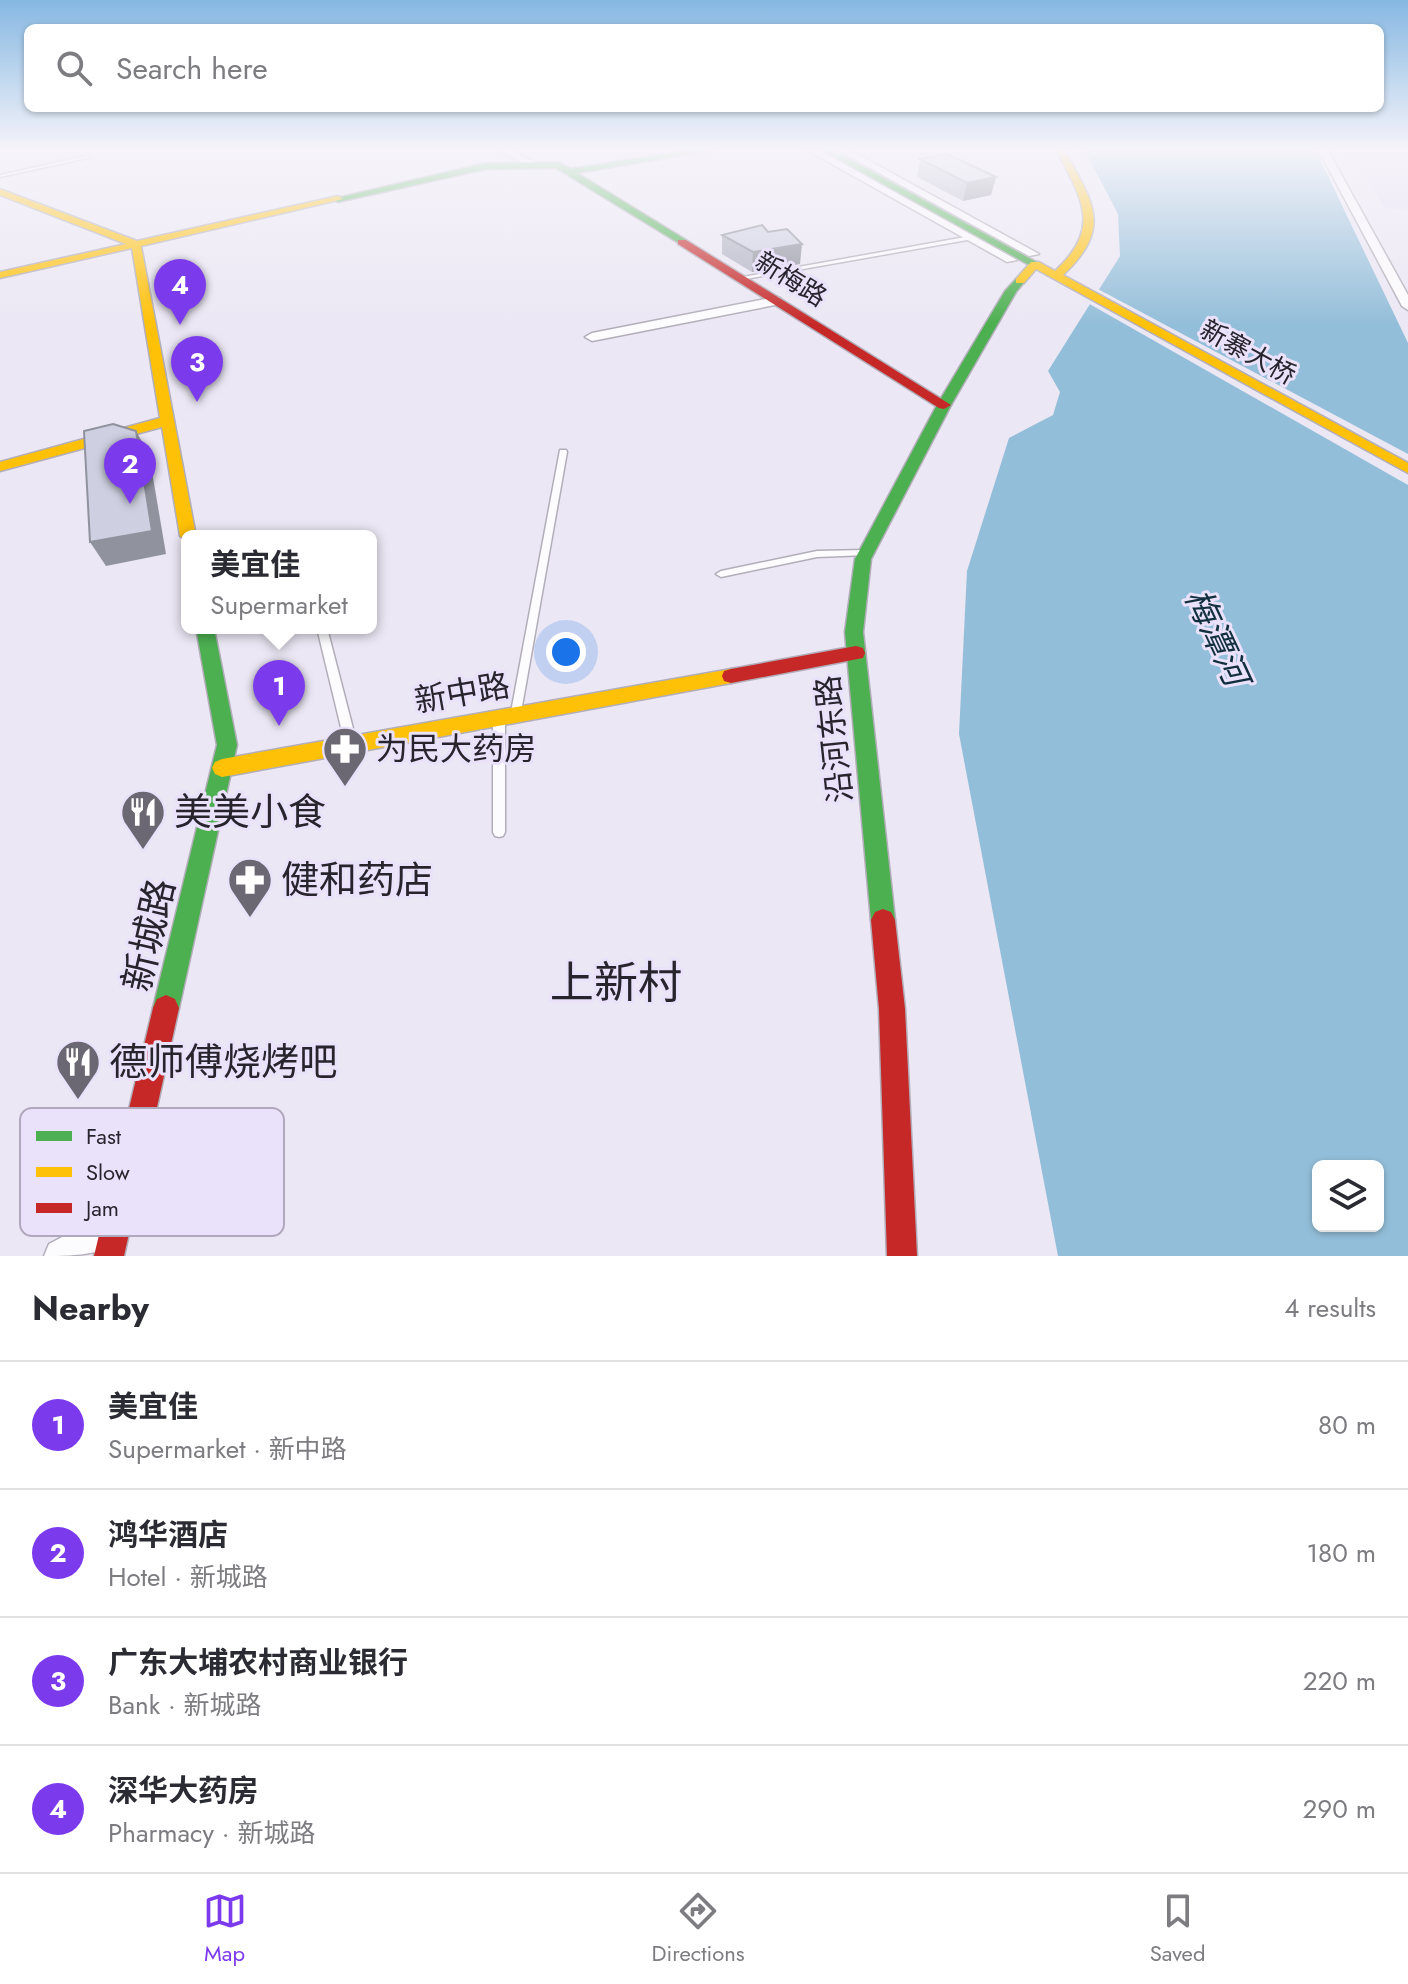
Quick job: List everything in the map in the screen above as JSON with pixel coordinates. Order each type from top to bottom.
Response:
[{"type":"main road","points":[[41,208],[136,244]]},
{"type":"main road","points":[[0,275],[299,208]]},
{"type":"main road","name":"新梅路","points":[[626,208],[944,405]]},
{"type":"main road","points":[[936,208],[1034,259]]},
{"type":"main road","points":[[940,208],[1034,259]]},
{"type":"main road","points":[[1059,278],[1079,260],[1092,238],[1092,220],[1086,208]]},
{"type":"main road","points":[[136,244],[187,530]]},
{"type":"main road","name":"新寨大桥","points":[[1034,259],[1059,278],[1408,469]]},
{"type":"main road","name":"沿河东路","points":[[902,1256],[892,1009],[854,632],[863,559],[944,405],[1011,291],[1034,259]]},
{"type":"main road","points":[[0,467],[166,421]]},
{"type":"main road","name":"新城路","points":[[143,1108],[227,745],[206,634]]},
{"type":"main road","name":"新中路","points":[[222,768],[856,653]]},
{"type":"street","points":[[916,208],[1011,260]]},
{"type":"street","points":[[943,208],[1034,259]]},
{"type":"street","points":[[1354,208],[1408,306]]},
{"type":"street","points":[[592,337],[776,301]]},
{"type":"street","points":[[61,1256],[113,1240]]},
{"type":"lane","points":[[740,278],[971,238]]},
{"type":"lane","points":[[499,832],[507,716],[563,452]]},
{"type":"lane","points":[[721,574],[817,554],[867,553]]},
{"type":"lane","points":[[324,634],[351,744]]},
{"type":"water","name":"梅潭河","points":[[1115,208],[1343,208],[1408,343],[1408,1256],[1058,1256],[959,734],[967,571],[1009,438],[1053,415],[1060,392],[1048,371],[1120,256],[1118,214]]},
{"type":"pier","points":[[1096,288],[1408,454],[1408,485],[1086,302]]},
{"type":"building","points":[[762,225],[768,232],[787,229],[802,244],[753,252],[722,235]]},
{"type":"building","points":[[113,424],[136,431],[152,531],[90,542],[84,431]]},
{"type":"traffic: fast","points":[[627,208],[682,242]]},
{"type":"traffic: fast","points":[[932,208],[1035,264]]},
{"type":"traffic: fast","points":[[883,920],[854,632],[863,559],[944,405],[1011,291],[1020,281]]},
{"type":"traffic: fast","points":[[166,1008],[227,745],[206,634]]},
{"type":"traffic: slow","points":[[41,208],[136,244],[187,530]]},
{"type":"traffic: slow","points":[[0,275],[300,208]]},
{"type":"traffic: slow","points":[[1055,276],[1084,245],[1089,230],[1087,208]]},
{"type":"traffic: slow","points":[[1020,281],[1035,264],[1408,469]]},
{"type":"traffic: slow","points":[[0,467],[166,421]]},
{"type":"traffic: slow","points":[[222,768],[731,676]]},
{"type":"traffic: jam","points":[[682,242],[944,405]]},
{"type":"traffic: jam","points":[[731,676],[856,653]]},
{"type":"traffic: jam","points":[[883,920],[892,1009],[902,1256]]},
{"type":"traffic: jam","points":[[143,1108],[166,1008]]},
{"type":"traffic: jam","points":[[109,1256],[114,1236]]},
{"type":"place","name":"深华大药房","points":[[180,325]]},
{"type":"place","name":"广东大埔农村商业银行","points":[[197,402]]},
{"type":"place","name":"鸿华酒店","points":[[130,504]]},
{"type":"place","name":"美宜佳","points":[[279,726]]},
{"type":"place","name":"为民大药房","points":[[345,788]]},
{"type":"place","name":"美美小食","points":[[143,851]]},
{"type":"place","name":"健和药店","points":[[250,919]]},
{"type":"place","name":"德师傅烧烤吧","points":[[78,1101]]},
{"type":"district","name":"上新村","points":[[616,983]]}]
